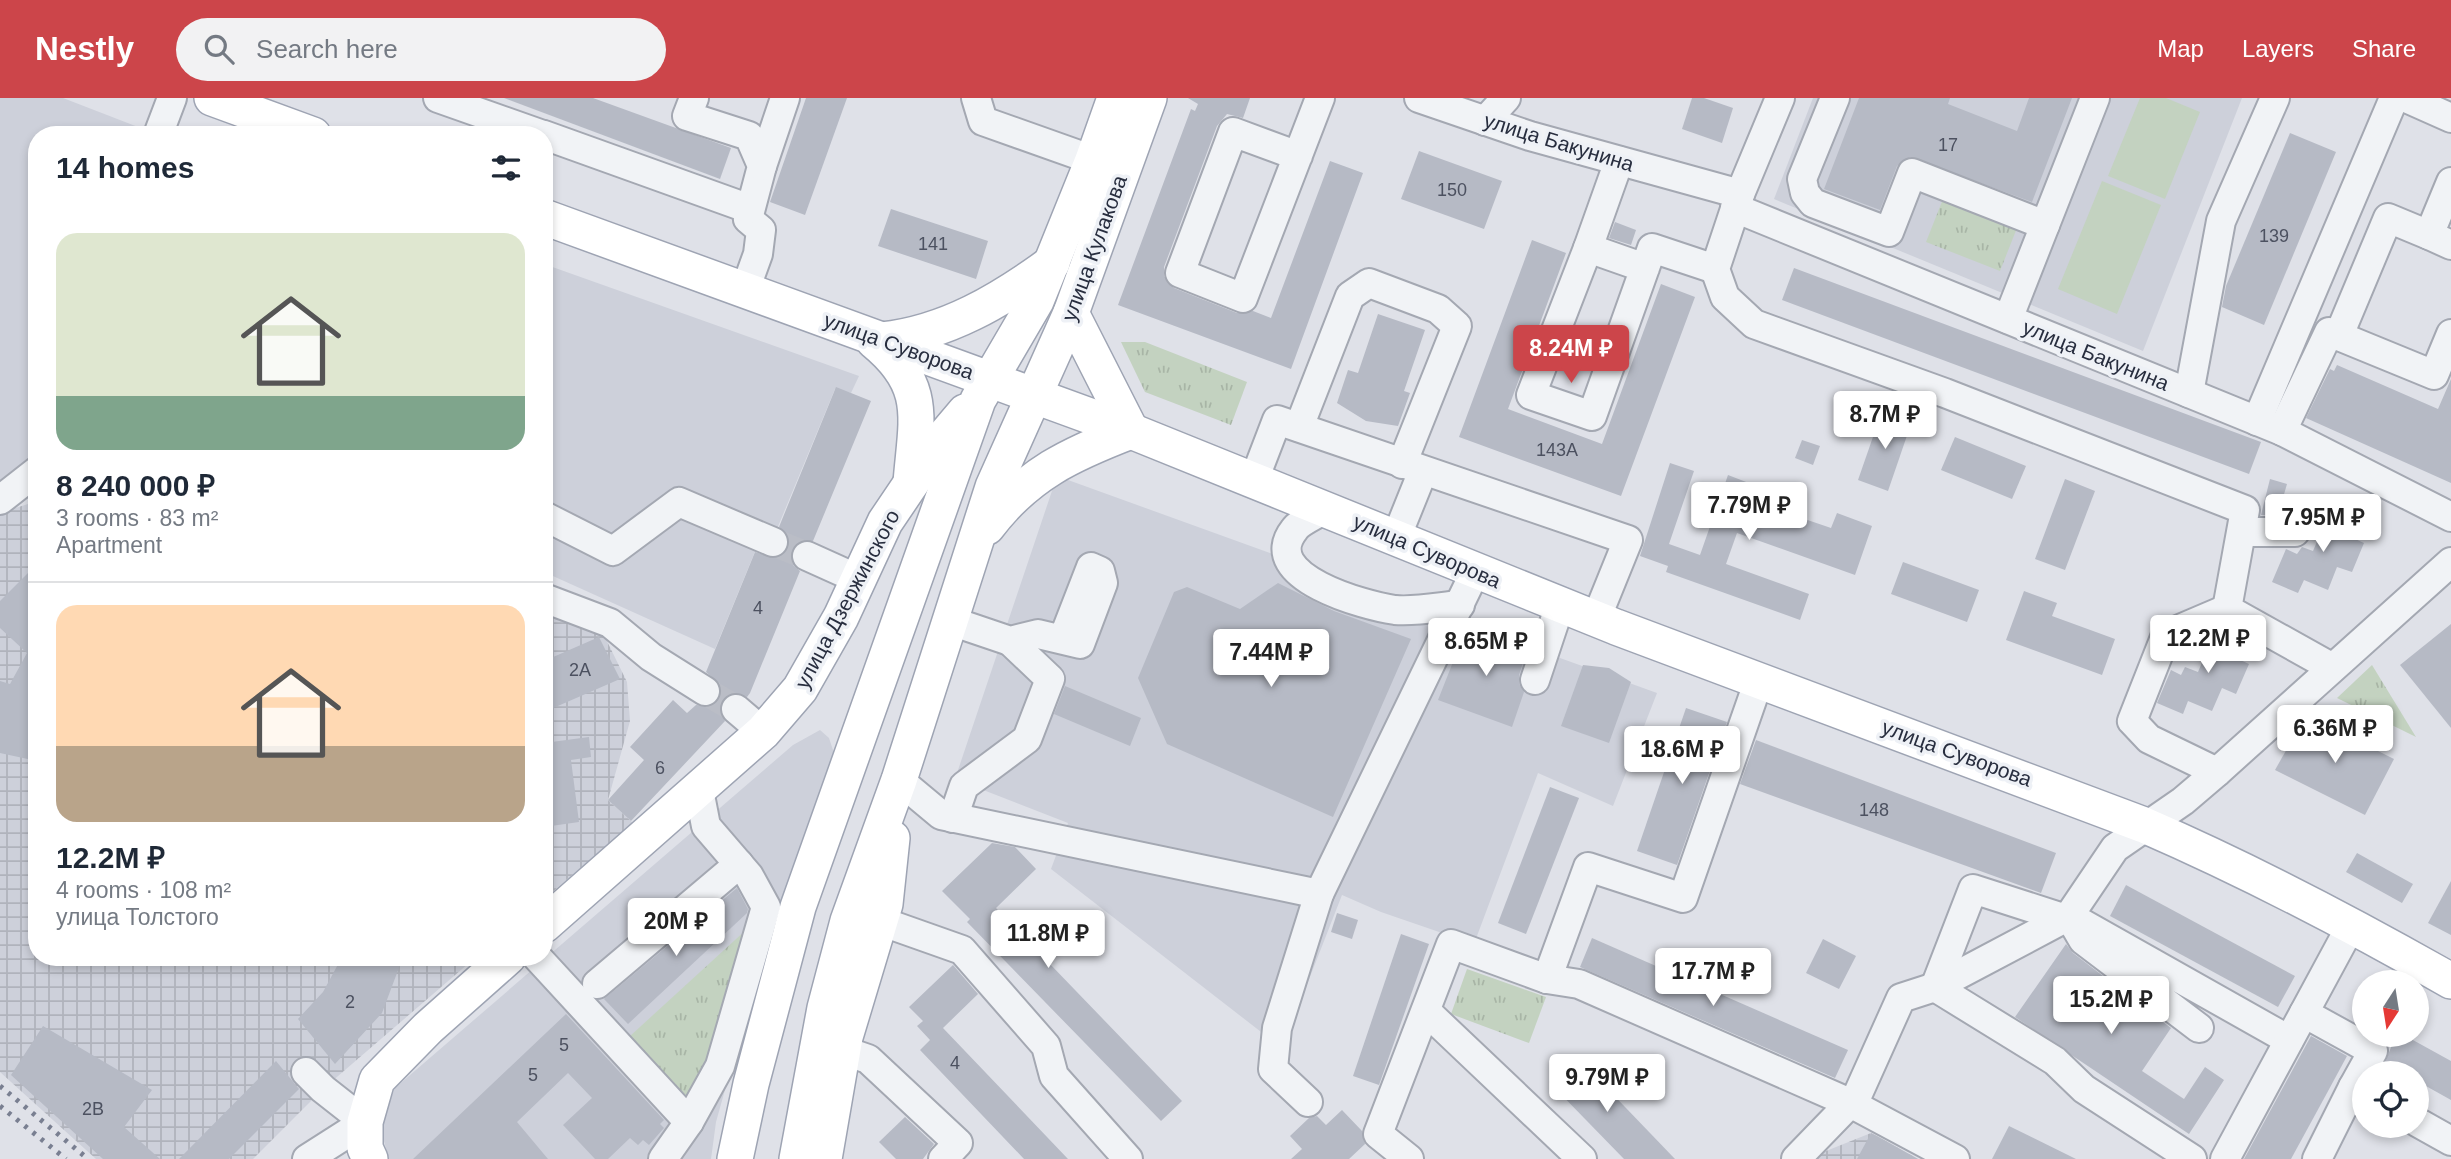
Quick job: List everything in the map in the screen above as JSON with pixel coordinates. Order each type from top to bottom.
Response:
[{"type":"main road","points":[[212,98],[263,107],[297,126]]},
{"type":"main road","name":"улица Кулакова","points":[[984,390],[1037,300],[1115,98]]},
{"type":"main road","name":"улица Кулакова","points":[[864,921],[899,780],[972,547],[993,487],[1071,313],[1149,98]]},
{"type":"main road","name":"улица Суворова","points":[[553,220],[873,337],[984,390],[1034,397],[1131,431],[1595,619],[2144,825],[2217,856],[2352,924],[2451,981]]},
{"type":"main road","points":[[873,337],[938,328],[1011,292],[1054,261]]},
{"type":"main road","points":[[972,547],[1002,507],[1038,474],[1071,456],[1131,431],[1071,313]]},
{"type":"main road","points":[[873,337],[898,361],[911,384],[916,410],[903,612]]},
{"type":"main road","points":[[735,1159],[751,1084],[798,907],[984,390]]},
{"type":"main road","name":"улица Дзержинского","points":[[553,917],[763,732],[800,689],[885,522],[951,425],[984,390]]},
{"type":"main road","points":[[824,1159],[864,921]]},
{"type":"main road","points":[[797,1159],[822,1021],[864,921]]},
{"type":"main road","points":[[370,1159],[365,1148],[365,1122],[377,1080],[428,1028],[498,966]]},
{"type":"street","points":[[161,126],[172,98]]},
{"type":"street","points":[[438,98],[517,126]]},
{"type":"street","points":[[694,98],[687,116],[749,136],[762,166]]},
{"type":"street","points":[[745,290],[758,254],[761,230],[748,219],[750,209],[785,98]]},
{"type":"street","points":[[976,98],[983,121],[1093,160]]},
{"type":"street","points":[[1298,156],[1233,132],[1180,273],[1243,298],[1298,156],[1320,98]]},
{"type":"street","name":"улица Бакунина","points":[[1419,98],[1737,201],[2008,319],[2269,426],[2451,517]]},
{"type":"street","points":[[1485,121],[1506,98]]},
{"type":"street","points":[[1780,98],[1737,201],[1715,269],[1725,297],[1754,324],[1945,393],[2245,510],[2227,609]]},
{"type":"street","points":[[1835,98],[1802,179],[1805,193],[1813,203],[1889,232],[1912,173],[2045,225]]},
{"type":"street","points":[[2008,319],[2095,98]]},
{"type":"street","points":[[2189,393],[2221,221],[2275,98]]},
{"type":"street","points":[[2269,426],[2394,98]]},
{"type":"street","points":[[2406,98],[2451,118]]},
{"type":"street","points":[[553,139],[750,209]]},
{"type":"street","points":[[1619,162],[1531,394],[1592,416],[1652,248],[1715,269]]},
{"type":"street","points":[[2339,335],[2388,218],[2440,240],[2451,182]]},
{"type":"street","points":[[1588,248],[1645,268]]},
{"type":"street","points":[[1299,428],[1350,296],[1369,283],[1438,309],[1457,326],[1413,467],[1395,538]]},
{"type":"street","points":[[2269,426],[2329,332],[2434,374],[2451,334]]},
{"type":"street","points":[[1254,480],[1277,419],[1628,540],[1595,619]]},
{"type":"street","points":[[0,500],[28,479]]},
{"type":"street","points":[[553,521],[613,551],[679,502],[773,542]]},
{"type":"street","points":[[1325,509],[1294,528],[1287,545],[1294,569],[1311,583],[1365,603],[1397,610],[1460,605]]},
{"type":"street","points":[[2243,532],[2295,532]]},
{"type":"street","points":[[807,556],[858,579]]},
{"type":"street","points":[[1796,1159],[1857,1096],[1900,998],[1935,987],[2066,917],[2115,848],[2144,825],[2183,801],[2451,562]]},
{"type":"street","points":[[1308,1102],[1273,1069],[1277,1028],[1319,894],[1475,572]]},
{"type":"street","points":[[553,603],[611,623],[651,657],[705,691]]},
{"type":"street","points":[[1535,680],[1560,605]]},
{"type":"street","points":[[2227,609],[2331,667]]},
{"type":"street","points":[[2217,772],[2148,739],[2132,721],[2166,635],[2227,609]]},
{"type":"street","points":[[948,620],[1010,641],[1050,679],[1027,738],[964,786],[953,818]]},
{"type":"street","points":[[1010,641],[1038,634],[1063,639]]},
{"type":"street","points":[[1547,979],[1588,867],[1683,898],[1759,680]]},
{"type":"street","points":[[736,709],[763,732]]},
{"type":"street","points":[[899,780],[941,815],[1319,894]]},
{"type":"street","points":[[663,1159],[689,1122],[720,1066],[766,907],[739,864],[706,826],[699,790]]},
{"type":"street","points":[[597,984],[739,864]]},
{"type":"street","points":[[1935,987],[1973,889],[2066,917],[2289,1040]]},
{"type":"street","points":[[2066,917],[2083,940],[2199,1028]]},
{"type":"street","points":[[864,921],[962,950],[1046,1046],[1054,1076],[1128,1159]]},
{"type":"street","points":[[2225,1159],[2352,924]]},
{"type":"street","points":[[1409,1159],[1378,1134],[1451,944],[1547,979],[1579,984],[1850,1103],[1955,1159]]},
{"type":"street","points":[[545,966],[689,1122]]},
{"type":"street","points":[[1935,987],[2055,1061],[2084,1089],[2192,1159]]},
{"type":"street","points":[[1426,1011],[1582,1159]]},
{"type":"street","points":[[2304,1013],[2373,1051],[2369,1061]]},
{"type":"street","points":[[842,1051],[868,1059],[958,1143],[943,1159]]},
{"type":"street","points":[[306,1072],[365,1122],[307,1159]]},
{"type":"street","points":[[2317,1159],[2352,1102]]},
{"type":"street","points":[[2429,1129],[2451,1141]]},
{"type":"shaded area","points":[[0,98],[63,98],[135,126],[28,126],[28,463],[23,470],[0,484]]},
{"type":"shaded area","points":[[1813,98],[2242,98],[2143,351],[1774,199]]},
{"type":"shaded area","points":[[553,267],[859,376],[851,393],[835,389],[767,553],[756,549],[715,649],[553,576]]},
{"type":"shaded area","points":[[1057,476],[1657,693],[1613,806],[1538,773],[1474,944],[1381,912],[1342,895],[1290,1028],[1265,1035],[1051,869],[1068,823],[955,779]]},
{"type":"shaded area","points":[[28,504],[28,966],[466,966],[323,1089],[253,1159],[96,1159],[0,1072],[0,513]]},
{"type":"shaded area","points":[[553,615],[603,633],[627,682],[630,721],[608,800],[633,823],[553,891]]},
{"type":"shaded area","points":[[820,730],[829,738],[834,753],[756,979],[716,1122],[711,1159],[389,1159],[380,1127],[395,1088],[537,966],[553,966],[553,952],[793,745]]},
{"type":"shaded area","points":[[1871,1133],[1918,1159],[1813,1159],[1816,1155]]},
{"type":"green space","points":[[2140,98],[2166,98],[2200,112],[2165,199],[2108,176]]},
{"type":"green space","points":[[2102,181],[2161,205],[2117,314],[2058,289]]},
{"type":"green space","points":[[1943,199],[2017,228],[2000,271],[1926,242]]},
{"type":"green space","points":[[1121,342],[1145,342],[1247,382],[1231,425],[1145,392]]},
{"type":"green space","points":[[2372,665],[2416,737],[2337,698]]},
{"type":"green space","points":[[747,929],[713,1065],[689,1103],[629,1037]]},
{"type":"green space","points":[[1467,969],[1546,997],[1529,1043],[1451,1014]]},
{"type":"building","points":[[504,98],[593,98],[731,148],[720,179]]},
{"type":"building","points":[[806,98],[847,98],[805,215],[770,202]]},
{"type":"building","points":[[1188,98],[1250,98],[1243,118],[1227,114],[1217,126],[1164,267],[1164,276],[1174,288],[1237,313],[1253,311],[1271,318],[1330,161],[1363,173],[1291,369],[1118,305],[1191,109],[1195,111],[1198,104]]},
{"type":"building","points":[[1692,98],[1704,98],[1733,108],[1722,143],[1682,129]]},
{"type":"building","points":[[1859,98],[1950,98],[1948,104],[2017,131],[2029,98],[2072,98],[2032,202],[1910,157],[1897,166],[1880,210],[1824,189]]},
{"type":"building","points":[[2290,133],[2336,152],[2264,325],[2222,307],[2226,286]]},
{"type":"building","points":[[1419,151],[1502,181],[1484,229],[1401,199]]},
{"type":"building","points":[[891,209],[988,241],[976,279],[878,246]]},
{"type":"building","points":[[1615,222],[1636,230],[1631,245],[1609,238]]},
{"type":"building","points":[[1532,240],[1566,253],[1508,409],[1602,444],[1661,284],[1695,297],[1621,496],[1459,437]]},
{"type":"building","points":[[1794,268],[2261,442],[2249,474],[1782,300]]},
{"type":"building","points":[[1378,314],[1425,330],[1404,391],[1410,393],[1398,426],[1366,421],[1337,403],[1348,370],[1358,373]]},
{"type":"building","points":[[2337,365],[2438,409],[2451,379],[2451,483],[2306,418],[2330,369],[2334,371]]},
{"type":"building","points":[[836,387],[871,401],[813,541],[798,542],[792,550],[793,565],[800,571],[750,693],[747,697],[731,693],[724,698],[720,707],[725,721],[631,821],[608,800],[644,760],[630,747],[673,700],[687,713],[696,705],[712,706],[719,699],[720,684],[706,672],[755,552],[774,558],[788,549],[789,539],[779,527]]},
{"type":"building","points":[[1882,411],[1912,421],[1888,491],[1858,480]]},
{"type":"building","points":[[1955,437],[2026,466],[2012,499],[1941,470]]},
{"type":"building","points":[[1802,440],[1820,446],[1813,465],[1795,458]]},
{"type":"building","points":[[1670,463],[1694,471],[1669,544],[1700,555],[1728,475],[1754,485],[1752,492],[1790,506],[1787,513],[1831,528],[1837,513],[1872,526],[1855,575],[1737,533],[1726,564],[1809,594],[1800,620],[1666,572],[1668,566],[1640,556]]},
{"type":"building","points":[[2065,479],[2095,491],[2065,570],[2035,559]]},
{"type":"building","points":[[2270,479],[2287,484],[2278,515],[2261,515]]},
{"type":"building","points":[[2333,504],[2363,517],[2353,538],[2364,543],[2352,572],[2337,567],[2328,590],[2304,580],[2298,593],[2272,582],[2286,549],[2297,554],[2302,547],[2313,551]]},
{"type":"building","points":[[1903,562],[1979,590],[1967,622],[1891,594]]},
{"type":"building","points":[[28,573],[28,759],[0,753],[0,681],[10,684],[27,653],[0,628],[0,601]]},
{"type":"building","points":[[1278,583],[1334,611],[1411,639],[1333,817],[1167,744],[1138,678],[1174,592],[1187,587],[1240,609]]},
{"type":"building","points":[[2024,591],[2057,603],[2052,616],[2115,639],[2102,675],[2006,640]]},
{"type":"building","points":[[2451,624],[2451,728],[2400,665]]},
{"type":"building","points":[[2225,628],[2247,639],[2238,659],[2249,664],[2236,694],[2222,688],[2212,711],[2188,701],[2183,714],[2157,703],[2171,670],[2181,675],[2185,667],[2198,672],[2215,632]]},
{"type":"building","points":[[1466,629],[1527,651],[1519,675],[1519,684],[1524,692],[1512,727],[1438,700]]},
{"type":"building","points":[[599,637],[620,679],[553,708],[553,657]]},
{"type":"building","points":[[1583,665],[1609,668],[1631,682],[1609,743],[1561,726]]},
{"type":"building","points":[[1065,686],[1141,718],[1130,746],[1054,714]]},
{"type":"building","points":[[1686,708],[1727,722],[1677,865],[1637,851]]},
{"type":"building","points":[[2306,715],[2394,759],[2365,815],[2275,770]]},
{"type":"building","points":[[589,737],[591,757],[571,760],[579,822],[553,826],[553,742]]},
{"type":"building","points":[[1756,740],[2056,853],[2041,893],[1740,784]]},
{"type":"building","points":[[1550,787],[1579,798],[1526,934],[1498,923]]},
{"type":"building","points":[[992,843],[1015,847],[1036,869],[996,908],[1182,1101],[1161,1121],[967,922],[970,919],[942,891]]},
{"type":"building","points":[[2357,853],[2413,884],[2402,903],[2346,872]]},
{"type":"building","points":[[2451,881],[2451,935],[2428,923]]},
{"type":"building","points":[[2126,885],[2295,976],[2278,1007],[2110,916]]},
{"type":"building","points":[[737,888],[748,909],[747,913],[628,1024],[604,999]]},
{"type":"building","points":[[1337,913],[1358,920],[1352,939],[1331,932]]},
{"type":"building","points":[[1401,934],[1429,944],[1379,1085],[1353,1076]]},
{"type":"building","points":[[1592,938],[1848,1050],[1835,1078],[1580,967]]},
{"type":"building","points":[[1823,939],[1856,956],[1839,989],[1806,973]]},
{"type":"building","points":[[2066,944],[2073,953],[2171,1028],[2142,1071],[2184,1099],[2205,1067],[2224,1080],[2189,1134],[2015,1017]]},
{"type":"building","points":[[953,965],[978,994],[943,1028],[1068,1159],[1024,1159],[920,1050],[930,1040],[917,1026],[923,1021],[909,1007]]},
{"type":"building","points":[[337,966],[400,966],[382,1013],[335,1064],[298,1019],[323,992]]},
{"type":"building","points":[[566,1014],[664,1120],[660,1124],[664,1128],[649,1145],[643,1140],[638,1145],[630,1138],[608,1159],[595,1159],[563,1125],[592,1098],[568,1073],[517,1122],[548,1159],[413,1159]]},
{"type":"building","points":[[43,1026],[152,1090],[124,1127],[160,1159],[103,1159],[11,1075]]},
{"type":"building","points":[[2311,1036],[2347,1056],[2327,1093],[2291,1159],[2244,1159]]},
{"type":"building","points":[[2391,1047],[2426,1047],[2451,1061],[2451,1100],[2429,1088],[2429,1061],[2386,1061]]},
{"type":"building","points":[[1576,1056],[1675,1159],[1624,1159],[1549,1082]]},
{"type":"building","points":[[276,1061],[299,1089],[229,1159],[179,1159]]},
{"type":"building","points":[[1342,1110],[1362,1131],[1365,1144],[1349,1159],[1291,1159],[1302,1149],[1290,1136],[1309,1118],[1317,1116],[1326,1125]]},
{"type":"building","points":[[905,1117],[934,1144],[923,1159],[896,1159],[879,1142]]},
{"type":"building","points":[[2009,1126],[2076,1159],[1992,1159]]},
{"type":"building","points":[[1871,1133],[1877,1136],[1918,1159],[1857,1159]]},
{"type":"tunnel","points":[[773,542],[807,556]]},
{"type":"tunnel","points":[[705,691],[736,709]]},
{"type":"railway","points":[[0,1086],[88,1159]]},
{"type":"railway","points":[[0,1106],[66,1159]]}]
